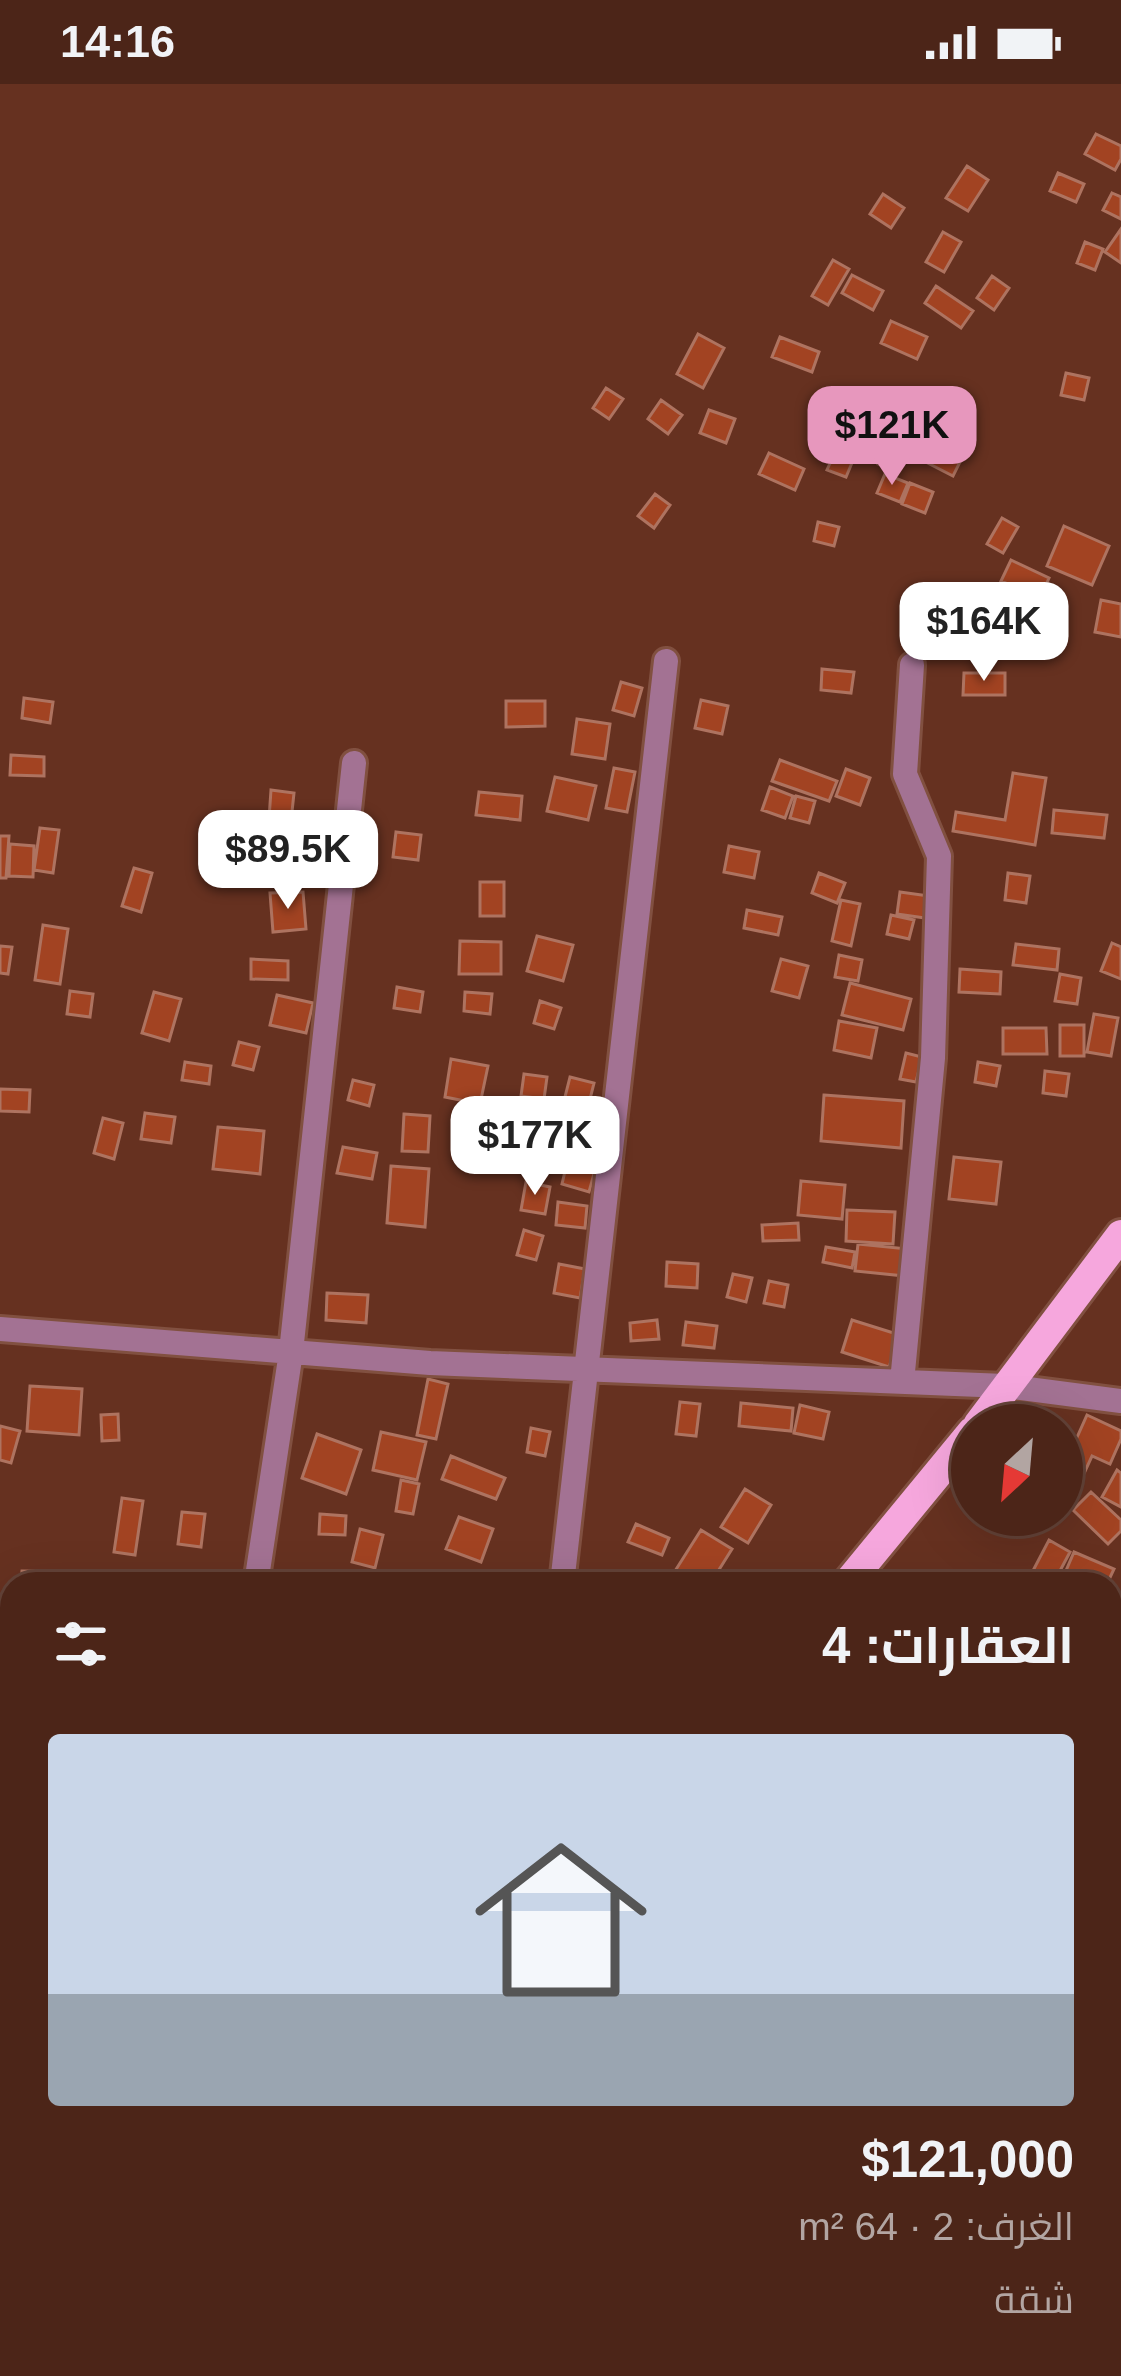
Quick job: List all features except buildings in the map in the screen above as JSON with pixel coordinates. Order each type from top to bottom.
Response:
[{"type":"main road","points":[[992,1404],[1121,1235]]},
{"type":"main road","points":[[857,1572],[951,1457]]},
{"type":"street","points":[[563,1572],[666,661]]},
{"type":"street","points":[[902,1382],[933,1058],[939,856],[905,774],[912,665]]},
{"type":"street","points":[[258,1572],[291,1352],[354,763]]},
{"type":"street","points":[[0,1329],[430,1363],[1005,1386],[1121,1401]]}]
